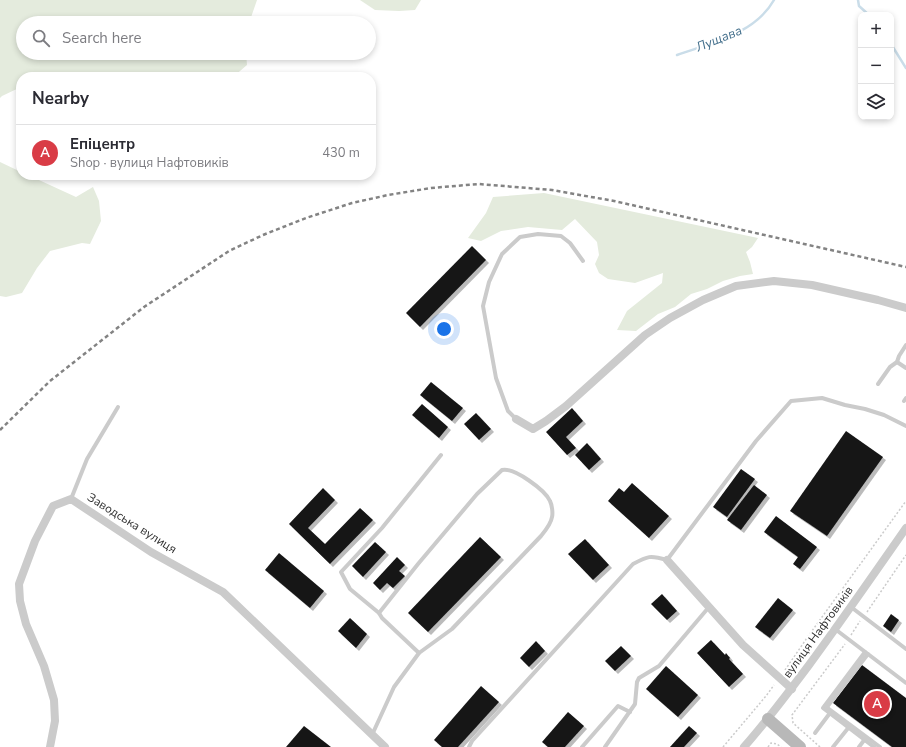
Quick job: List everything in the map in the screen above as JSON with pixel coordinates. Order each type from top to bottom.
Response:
[{"type":"main road","points":[[768,719],[800,747]]},
{"type":"street","points":[[516,419],[533,429],[546,421],[577,396],[645,335],[670,318],[703,300],[736,286],[774,281],[812,285],[906,308]]},
{"type":"street","name":"Заводська вулиця","points":[[50,747],[54,721],[54,700],[44,666],[26,624],[20,601],[19,584],[35,542],[54,506],[71,499],[151,552],[223,592],[385,747]]},
{"type":"street","name":"вулиця Нафтовиків","points":[[744,747],[792,689],[906,528]]},
{"type":"street","points":[[667,560],[743,645],[792,689]]},
{"type":"lane","points":[[516,419],[508,411],[496,378],[483,306],[490,282],[502,254],[520,237],[538,234],[560,236],[570,243],[583,261]]},
{"type":"lane","points":[[878,384],[890,367],[897,362],[906,345]]},
{"type":"lane","points":[[897,362],[906,368]]},
{"type":"lane","points":[[469,747],[472,741],[633,564],[646,557],[658,557],[667,560],[756,441],[791,401],[822,398],[878,413],[906,426]]},
{"type":"lane","points":[[71,499],[88,459],[118,407]]},
{"type":"lane","points":[[419,653],[379,614],[350,589],[341,572],[382,528],[440,455]]},
{"type":"lane","points":[[372,735],[394,687],[419,653],[452,630],[542,536],[549,526],[552,516],[550,501],[541,489],[518,474],[506,469],[502,470],[477,494],[418,564],[379,614]]},
{"type":"lane","points":[[605,747],[635,704],[637,682],[640,678],[659,666],[709,607]]},
{"type":"lane","points":[[851,607],[906,650]]},
{"type":"lane","points":[[835,629],[906,683]]},
{"type":"lane","points":[[866,653],[823,708],[831,712],[874,747]]},
{"type":"lane","points":[[582,747],[618,706],[630,712]]},
{"type":"lane","points":[[815,732],[831,712]]},
{"type":"lane","points":[[833,747],[849,726]]},
{"type":"lane","points":[[859,747],[866,739]]},
{"type":"lane","points":[[866,739],[880,747]]},
{"type":"path","points":[[723,747],[766,696],[906,501]]},
{"type":"path","points":[[820,747],[793,723],[792,715],[848,640],[906,555]]},
{"type":"path","points":[[768,747],[771,743],[777,744],[781,747]]},
{"type":"shaded area","points":[[0,0],[257,0],[251,16],[16,16],[16,60],[247,60],[247,65],[239,72],[16,72],[16,89],[0,98]]},
{"type":"shaded area","points":[[360,0],[421,0],[415,10],[399,11],[375,10]]},
{"type":"shaded area","points":[[0,162],[16,170],[16,180],[39,180],[76,197],[93,187],[99,201],[101,221],[90,244],[82,243],[50,251],[37,268],[22,293],[6,297],[0,296]]},
{"type":"shaded area","points":[[544,193],[758,238],[752,247],[746,252],[753,274],[723,281],[707,289],[691,294],[675,307],[658,314],[636,331],[617,330],[627,311],[662,283],[663,273],[635,283],[608,279],[599,273],[595,264],[599,255],[597,242],[575,219],[562,230],[528,227],[501,231],[481,241],[468,238],[486,213],[493,197]]},
{"type":"building","points":[[472,246],[486,260],[420,327],[406,313]]},
{"type":"building","points":[[431,382],[463,408],[452,421],[420,395]]},
{"type":"building","points":[[422,404],[448,427],[439,438],[412,415]]},
{"type":"building","points":[[572,408],[583,421],[566,437],[576,448],[567,455],[546,432]]},
{"type":"building","points":[[476,413],[491,429],[479,440],[464,424]]},
{"type":"building","points":[[846,431],[883,457],[827,536],[790,511]]},
{"type":"building","points":[[587,443],[601,459],[589,470],[575,455]]},
{"type":"building","points":[[741,469],[755,479],[727,517],[713,507]]},
{"type":"building","points":[[632,483],[669,516],[649,538],[608,501],[619,488],[624,492]]},
{"type":"building","points":[[754,485],[767,495],[741,530],[727,520]]},
{"type":"building","points":[[323,488],[335,500],[308,528],[325,544],[360,508],[373,520],[330,564],[289,524]]},
{"type":"building","points":[[776,516],[817,547],[800,569],[793,564],[798,557],[764,532]]},
{"type":"building","points":[[480,537],[501,557],[428,632],[408,613]]},
{"type":"building","points":[[585,539],[609,565],[593,580],[568,554]]},
{"type":"building","points":[[375,542],[386,552],[363,577],[352,566]]},
{"type":"building","points":[[279,553],[324,591],[310,608],[265,570]]},
{"type":"building","points":[[397,557],[405,565],[399,571],[405,576],[393,588],[387,583],[380,590],[373,583]]},
{"type":"building","points":[[662,594],[677,611],[667,620],[651,604]]},
{"type":"building","points":[[778,598],[793,610],[770,638],[755,627]]},
{"type":"building","points":[[891,614],[899,620],[891,632],[883,626]]},
{"type":"building","points":[[350,618],[367,634],[356,648],[338,631]]},
{"type":"building","points":[[711,640],[725,655],[726,653],[730,658],[729,659],[743,674],[729,687],[697,653]]},
{"type":"building","points":[[536,641],[545,651],[529,667],[520,658]]},
{"type":"building","points":[[621,646],[631,656],[615,671],[605,661]]},
{"type":"building","points":[[862,665],[906,698],[906,747],[892,747],[833,703]]},
{"type":"building","points":[[666,666],[698,695],[678,717],[646,689]]},
{"type":"building","points":[[481,686],[499,702],[458,747],[442,747],[434,740]]},
{"type":"building","points":[[568,712],[584,726],[565,747],[548,747],[542,742]]},
{"type":"building","points":[[304,726],[331,747],[286,747]]},
{"type":"building","points":[[689,726],[697,733],[684,747],[670,747]]},
{"type":"waterway","name":"Лущава","points":[[677,55],[731,36],[744,29],[766,12],[774,0]]},
{"type":"waterway","points":[[858,0],[859,6],[866,12]]},
{"type":"waterway","points":[[894,48],[906,68]]},
{"type":"railway","points":[[0,430],[50,381],[144,307],[229,251],[263,235],[306,218],[352,203],[388,195],[431,188],[479,184],[552,190],[614,201],[906,267]]},
{"type":"place","name":"Епіцентр","points":[[877,704]]}]
